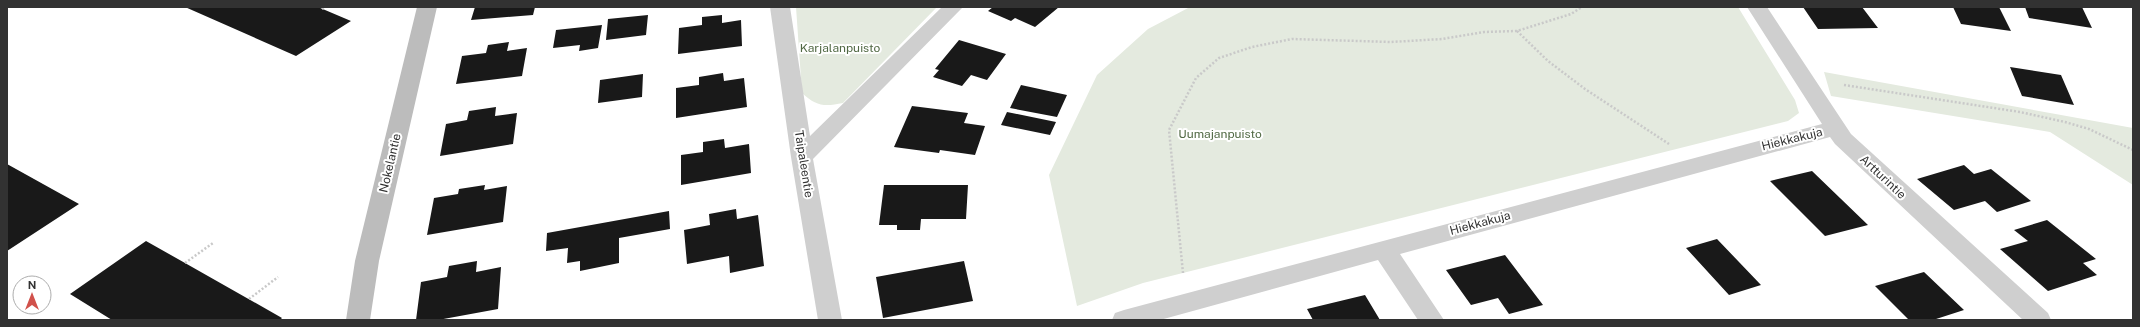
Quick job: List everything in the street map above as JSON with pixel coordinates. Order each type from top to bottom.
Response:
[{"type":"street","name":"Nokelantie","points":[[358,320],[367,261],[426,7]]},
{"type":"street","name":"Taipaleentie","points":[[780,7],[802,157],[830,320]]},
{"type":"street","points":[[802,157],[953,7]]},
{"type":"street","name":"Artturintie","points":[[1757,7],[1843,139],[2039,320]]},
{"type":"street","name":"Hiekkakuja","points":[[1124,320],[1697,164],[1835,128]]},
{"type":"street","points":[[1384,250],[1432,320]]},
{"type":"path","points":[[1186,303],[1169,130],[1196,78],[1219,58],[1252,47],[1292,39],[1391,42],[1442,39],[1484,32],[1517,31],[1571,14],[1582,7]]},
{"type":"path","points":[[1517,31],[1548,61],[1585,89],[1653,132],[1697,164]]},
{"type":"path","points":[[1804,79],[2020,112],[2065,122],[2088,129],[2133,150]]},
{"type":"path","points":[[185,263],[213,243]]},
{"type":"path","points":[[249,299],[278,277]]},
{"type":"green space","name":"Karjalanpuisto","points":[[796,7],[937,7],[843,103],[825,105],[812,101],[802,93]]},
{"type":"green space","name":"Uumajanpuisto","points":[[1190,7],[1738,7],[1795,100],[1799,113],[1788,121],[1143,283],[1077,306],[1049,175],[1097,75],[1148,29]]},
{"type":"green space","points":[[1824,72],[2133,128],[2133,185],[2050,132],[1831,96]]},
{"type":"building","points":[[185,7],[318,7],[351,21],[296,56]]},
{"type":"building","points":[[475,7],[535,7],[533,15],[471,20]]},
{"type":"building","points":[[993,7],[1059,7],[1035,27],[1015,18],[1011,21],[988,11]]},
{"type":"building","points":[[1803,7],[1862,7],[1878,28],[1818,29]]},
{"type":"building","points":[[1953,7],[1999,7],[2011,31],[1961,24]]},
{"type":"building","points":[[2025,7],[2082,7],[2092,28],[2029,18]]},
{"type":"building","points":[[648,15],[646,35],[606,40],[608,19]]},
{"type":"building","points":[[722,15],[722,23],[741,20],[742,46],[678,54],[679,28],[702,25],[702,17]]},
{"type":"building","points":[[602,25],[598,48],[579,51],[580,45],[553,48],[556,30]]},
{"type":"building","points":[[959,40],[1006,54],[987,80],[971,75],[962,86],[933,77],[939,70],[935,69]]},
{"type":"building","points":[[509,42],[507,51],[527,48],[522,76],[456,84],[462,56],[486,53],[488,45]]},
{"type":"building","points":[[2010,67],[2061,75],[2074,105],[2022,96]]},
{"type":"building","points":[[723,73],[724,81],[744,78],[747,107],[676,118],[676,88],[699,85],[699,77]]},
{"type":"building","points":[[643,74],[642,97],[598,103],[600,80]]},
{"type":"building","points":[[1021,85],[1067,95],[1057,117],[1010,108]]},
{"type":"building","points":[[912,106],[968,113],[964,123],[985,126],[975,155],[940,150],[939,153],[894,147]]},
{"type":"building","points":[[496,107],[495,116],[517,113],[513,144],[440,156],[446,124],[467,120],[469,111]]},
{"type":"building","points":[[1007,112],[1056,122],[1050,135],[1001,125]]},
{"type":"building","points":[[724,139],[725,148],[749,144],[751,173],[681,185],[681,155],[703,152],[703,142]]},
{"type":"building","points":[[7,164],[79,204],[7,251]]},
{"type":"building","points":[[1964,165],[1974,174],[1991,169],[2031,201],[1997,212],[1985,201],[1954,210],[1917,179]]},
{"type":"building","points":[[1812,171],[1868,225],[1825,236],[1770,181]]},
{"type":"building","points":[[485,185],[484,190],[507,186],[503,222],[427,235],[434,198],[458,194],[459,189]]},
{"type":"building","points":[[884,185],[968,185],[966,219],[921,219],[920,230],[897,230],[897,225],[879,225]]},
{"type":"building","points":[[736,209],[737,219],[758,215],[764,266],[730,273],[729,256],[687,264],[684,230],[710,225],[709,214]]},
{"type":"building","points":[[669,211],[670,229],[619,238],[619,263],[580,271],[580,261],[567,263],[568,248],[546,251],[547,233]]},
{"type":"building","points":[[2047,220],[2096,259],[2083,263],[2097,275],[2048,291],[2000,249],[2028,241],[2014,230]]},
{"type":"building","points":[[1717,239],[1761,285],[1729,295],[1686,248]]},
{"type":"building","points":[[146,241],[282,318],[280,320],[112,320],[70,294]]},
{"type":"building","points":[[1505,255],[1543,305],[1509,314],[1498,298],[1471,305],[1446,270]]},
{"type":"building","points":[[477,261],[476,272],[501,267],[498,309],[438,320],[416,320],[421,282],[447,277],[449,266]]},
{"type":"building","points":[[964,261],[973,301],[883,318],[876,277]]},
{"type":"building","points":[[1924,272],[1964,310],[1933,320],[1909,320],[1875,286]]},
{"type":"building","points":[[1365,295],[1380,320],[1313,320],[1307,309]]}]
